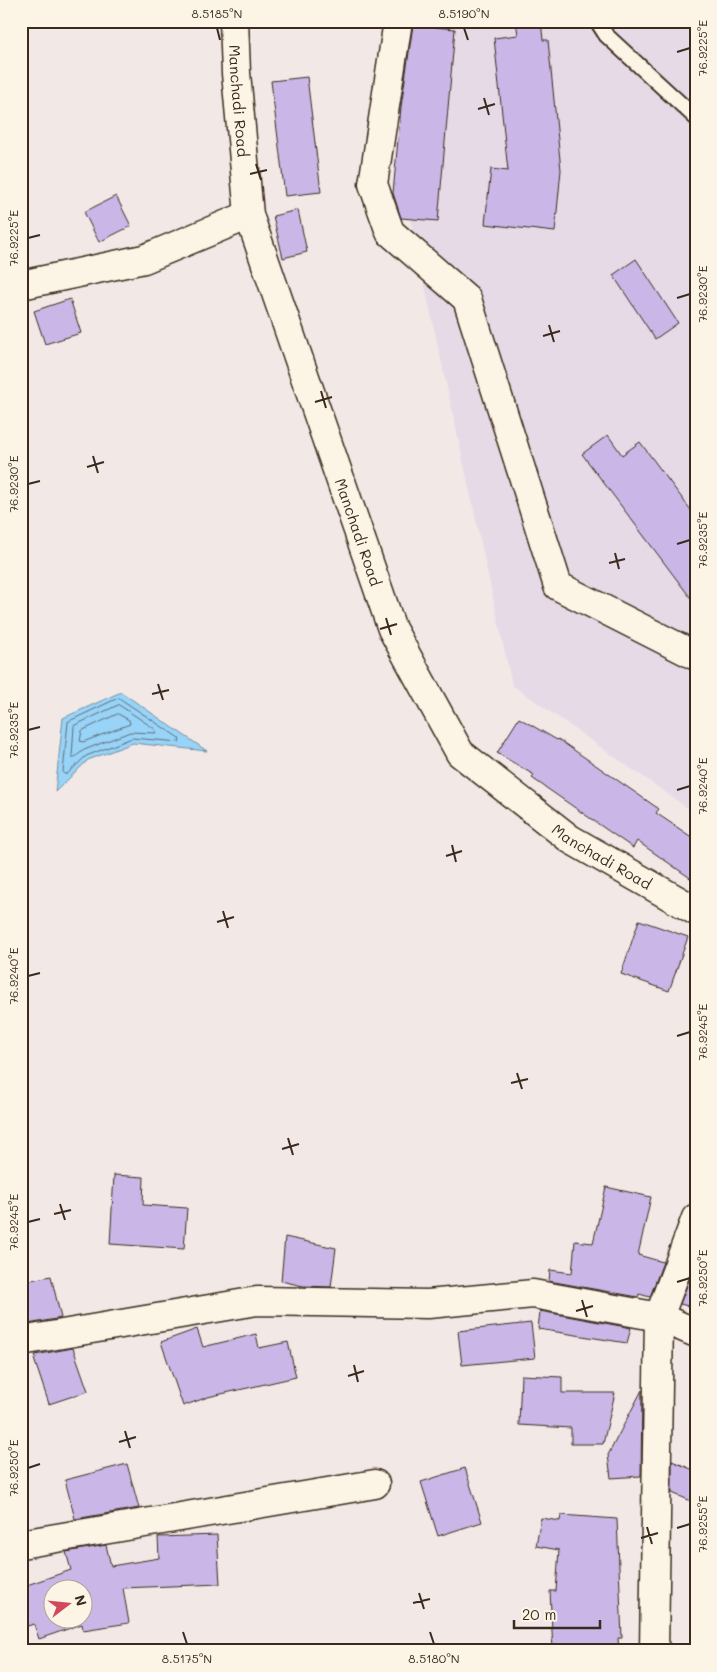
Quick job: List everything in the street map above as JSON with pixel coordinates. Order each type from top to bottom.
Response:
[{"type":"street","name":"Manchadi Road","points":[[234,21],[236,73],[249,215],[392,629],[460,752],[570,839],[696,911]]},
{"type":"street","points":[[398,21],[374,184],[390,232],[467,298],[558,586],[696,656]]},
{"type":"street","points":[[21,285],[144,259],[249,215]]},
{"type":"street","points":[[654,1651],[659,1317],[696,1218]]},
{"type":"street","points":[[21,1341],[257,1301],[428,1304],[533,1294],[659,1317],[696,1333]]},
{"type":"street","points":[[21,1544],[375,1484]]},
{"type":"lane","points":[[597,21],[606,35],[696,118]]},
{"type":"shaded area","points":[[441,21],[696,21],[696,814],[512,685],[408,209]]},
{"type":"water","points":[[121,692],[207,751],[133,743],[88,760],[55,792],[63,718]]},
{"type":"building","points":[[516,21],[541,21],[543,40],[548,40],[561,170],[555,232],[485,224],[491,169],[508,171],[494,38],[518,35]]},
{"type":"building","points":[[413,25],[455,29],[438,221],[401,218],[393,193],[401,107]]},
{"type":"building","points":[[307,77],[321,192],[285,196],[271,81]]},
{"type":"building","points":[[116,196],[131,226],[99,242],[84,212]]},
{"type":"building","points":[[298,210],[307,252],[283,258],[273,216]]},
{"type":"building","points":[[636,259],[678,323],[655,339],[613,275]]},
{"type":"building","points":[[70,299],[81,333],[45,344],[34,311]]},
{"type":"building","points":[[608,435],[622,455],[640,442],[696,517],[696,605],[582,454]]},
{"type":"building","points":[[519,718],[558,739],[659,809],[656,813],[696,840],[696,882],[637,841],[633,848],[532,778],[534,775],[497,753]]},
{"type":"building","points":[[639,920],[688,937],[669,991],[621,974]]},
{"type":"building","points":[[114,1175],[144,1177],[143,1205],[187,1208],[184,1249],[110,1244]]},
{"type":"building","points":[[606,1187],[651,1197],[638,1255],[663,1262],[650,1297],[639,1294],[638,1297],[549,1281],[550,1270],[572,1273],[575,1241],[593,1243]]},
{"type":"building","points":[[285,1237],[336,1248],[331,1287],[303,1286],[281,1281]]},
{"type":"building","points":[[693,1270],[696,1270],[696,1308],[680,1304]]},
{"type":"building","points":[[51,1276],[61,1318],[28,1324],[21,1296],[21,1282]]},
{"type":"building","points":[[540,1311],[631,1328],[627,1343],[538,1329]]},
{"type":"building","points":[[531,1323],[535,1358],[462,1365],[458,1331]]},
{"type":"building","points":[[197,1329],[203,1347],[256,1334],[259,1348],[288,1342],[296,1377],[208,1397],[183,1406],[161,1342]]},
{"type":"building","points":[[73,1348],[88,1391],[49,1404],[34,1359],[36,1358],[35,1355]]},
{"type":"building","points":[[521,1375],[562,1377],[562,1393],[615,1393],[603,1444],[571,1444],[571,1428],[519,1425]]},
{"type":"building","points":[[642,1390],[641,1476],[611,1478],[608,1455]]},
{"type":"building","points":[[672,1461],[696,1471],[696,1503],[672,1493]]},
{"type":"building","points":[[127,1464],[139,1508],[75,1519],[65,1480]]},
{"type":"building","points":[[465,1468],[482,1522],[438,1536],[421,1482]]},
{"type":"building","points":[[561,1515],[617,1519],[622,1638],[618,1638],[619,1651],[553,1651],[550,1591],[556,1591],[559,1550],[536,1546],[541,1518],[560,1521]]},
{"type":"building","points":[[217,1535],[220,1584],[123,1588],[129,1623],[92,1629],[92,1580],[42,1580],[42,1630],[65,1630],[39,1639],[34,1624],[21,1628],[21,1587],[71,1570],[66,1552],[106,1545],[111,1566],[159,1558],[158,1537]]}]
